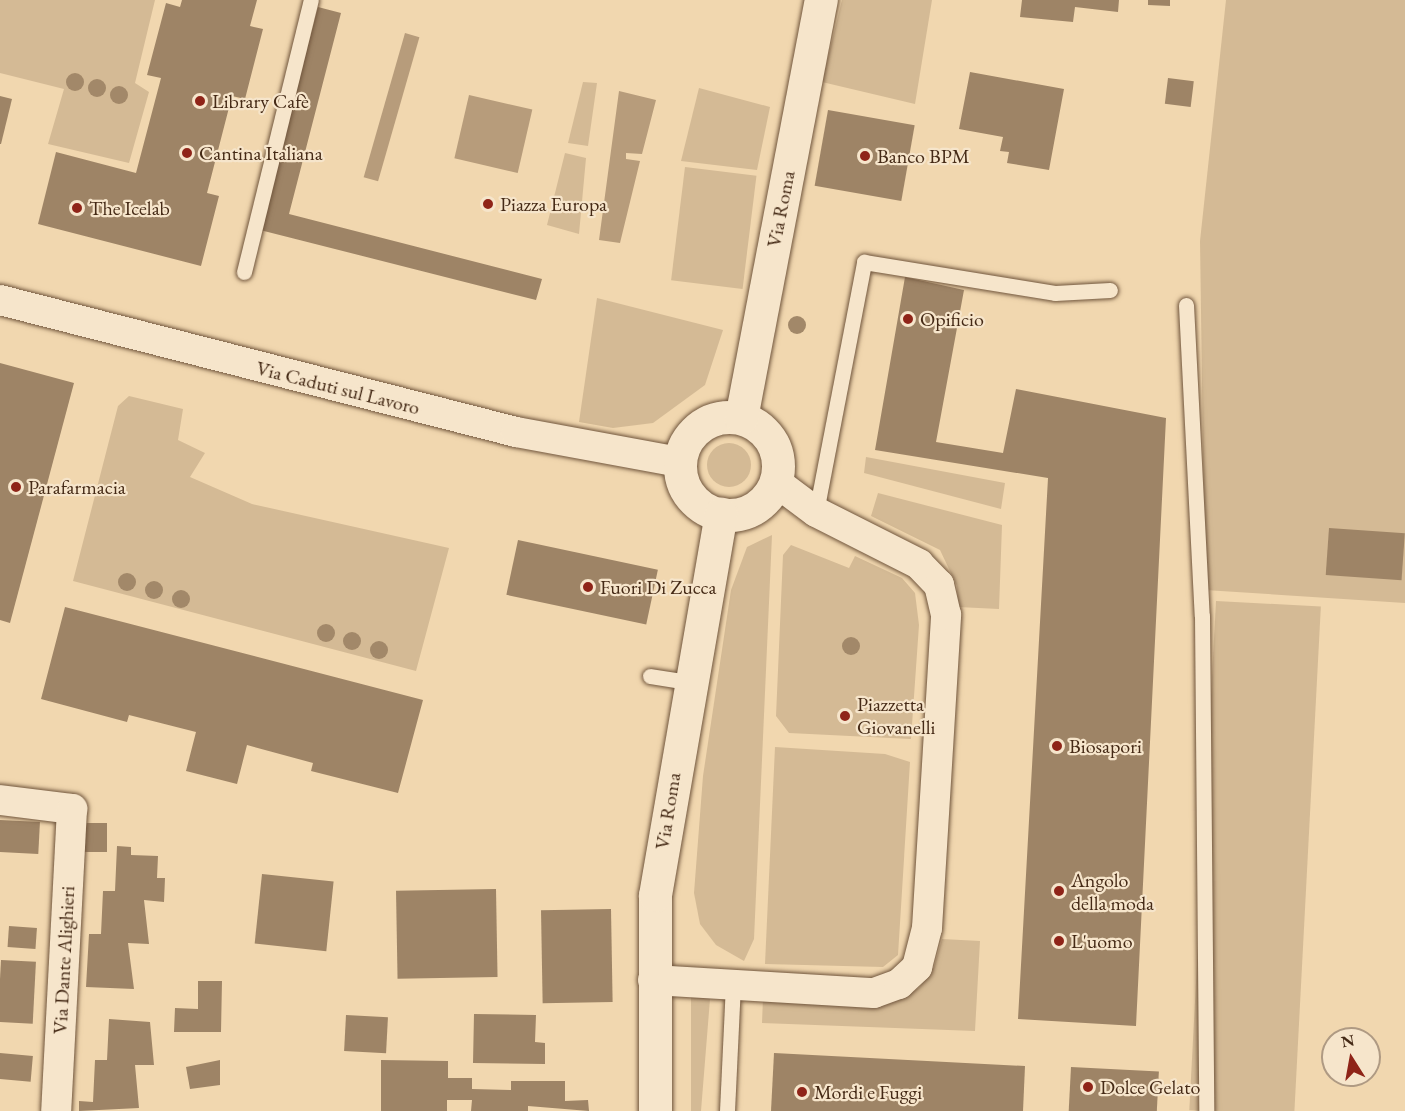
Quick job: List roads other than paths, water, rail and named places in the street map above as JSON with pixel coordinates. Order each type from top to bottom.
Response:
[{"type":"street","name":"Via Roma","points":[[741,418],[821,0]]},
{"type":"street","name":"Via Caduti sul Lavoro","points":[[0,300],[516,432],[679,462]]},
{"type":"street","points":[[741,418],[768,436],[779,467],[776,482],[754,508],[721,514],[690,496],[679,462],[683,445],[707,421],[741,418]]},
{"type":"street","points":[[653,980],[874,993],[899,984],[918,967],[927,928],[946,615],[939,585],[919,564],[857,530],[816,512],[776,482]]},
{"type":"street","name":"Via Roma","points":[[655,1111],[653,980],[656,895],[689,682],[721,514]]},
{"type":"street","name":"Via Dante Alighieri","points":[[0,800],[72,809],[56,1111]]},
{"type":"lane","points":[[244,272],[311,0]]},
{"type":"lane","points":[[816,512],[864,262],[1055,293],[1110,290]]},
{"type":"lane","points":[[1186,305],[1202,616],[1206,1111]]},
{"type":"lane","points":[[650,676],[689,682]]},
{"type":"lane","points":[[726,1111],[733,984]]},
{"type":"place","name":"Library Cafè","points":[[200,101]]},
{"type":"place","name":"Cantina Italiana","points":[[187,153]]},
{"type":"place","name":"Banco BPM","points":[[865,156]]},
{"type":"place","name":"Piazza Europa","points":[[488,204]]},
{"type":"place","name":"The Icelab","points":[[77,208]]},
{"type":"place","name":"Opificio","points":[[908,319]]},
{"type":"place","name":"Parafarmacia","points":[[16,487]]},
{"type":"place","name":"Fuori Di Zucca","points":[[588,587]]},
{"type":"place","name":"Piazzetta Giovanelli","points":[[845,716]]},
{"type":"place","name":"Biosapori","points":[[1057,746]]},
{"type":"place","name":"Angolo della moda","points":[[1059,891]]},
{"type":"place","name":"L'uomo","points":[[1059,941]]},
{"type":"place","name":"Dolce Gelato","points":[[1088,1087]]},
{"type":"place","name":"Mordi e Fuggi","points":[[802,1092]]}]
